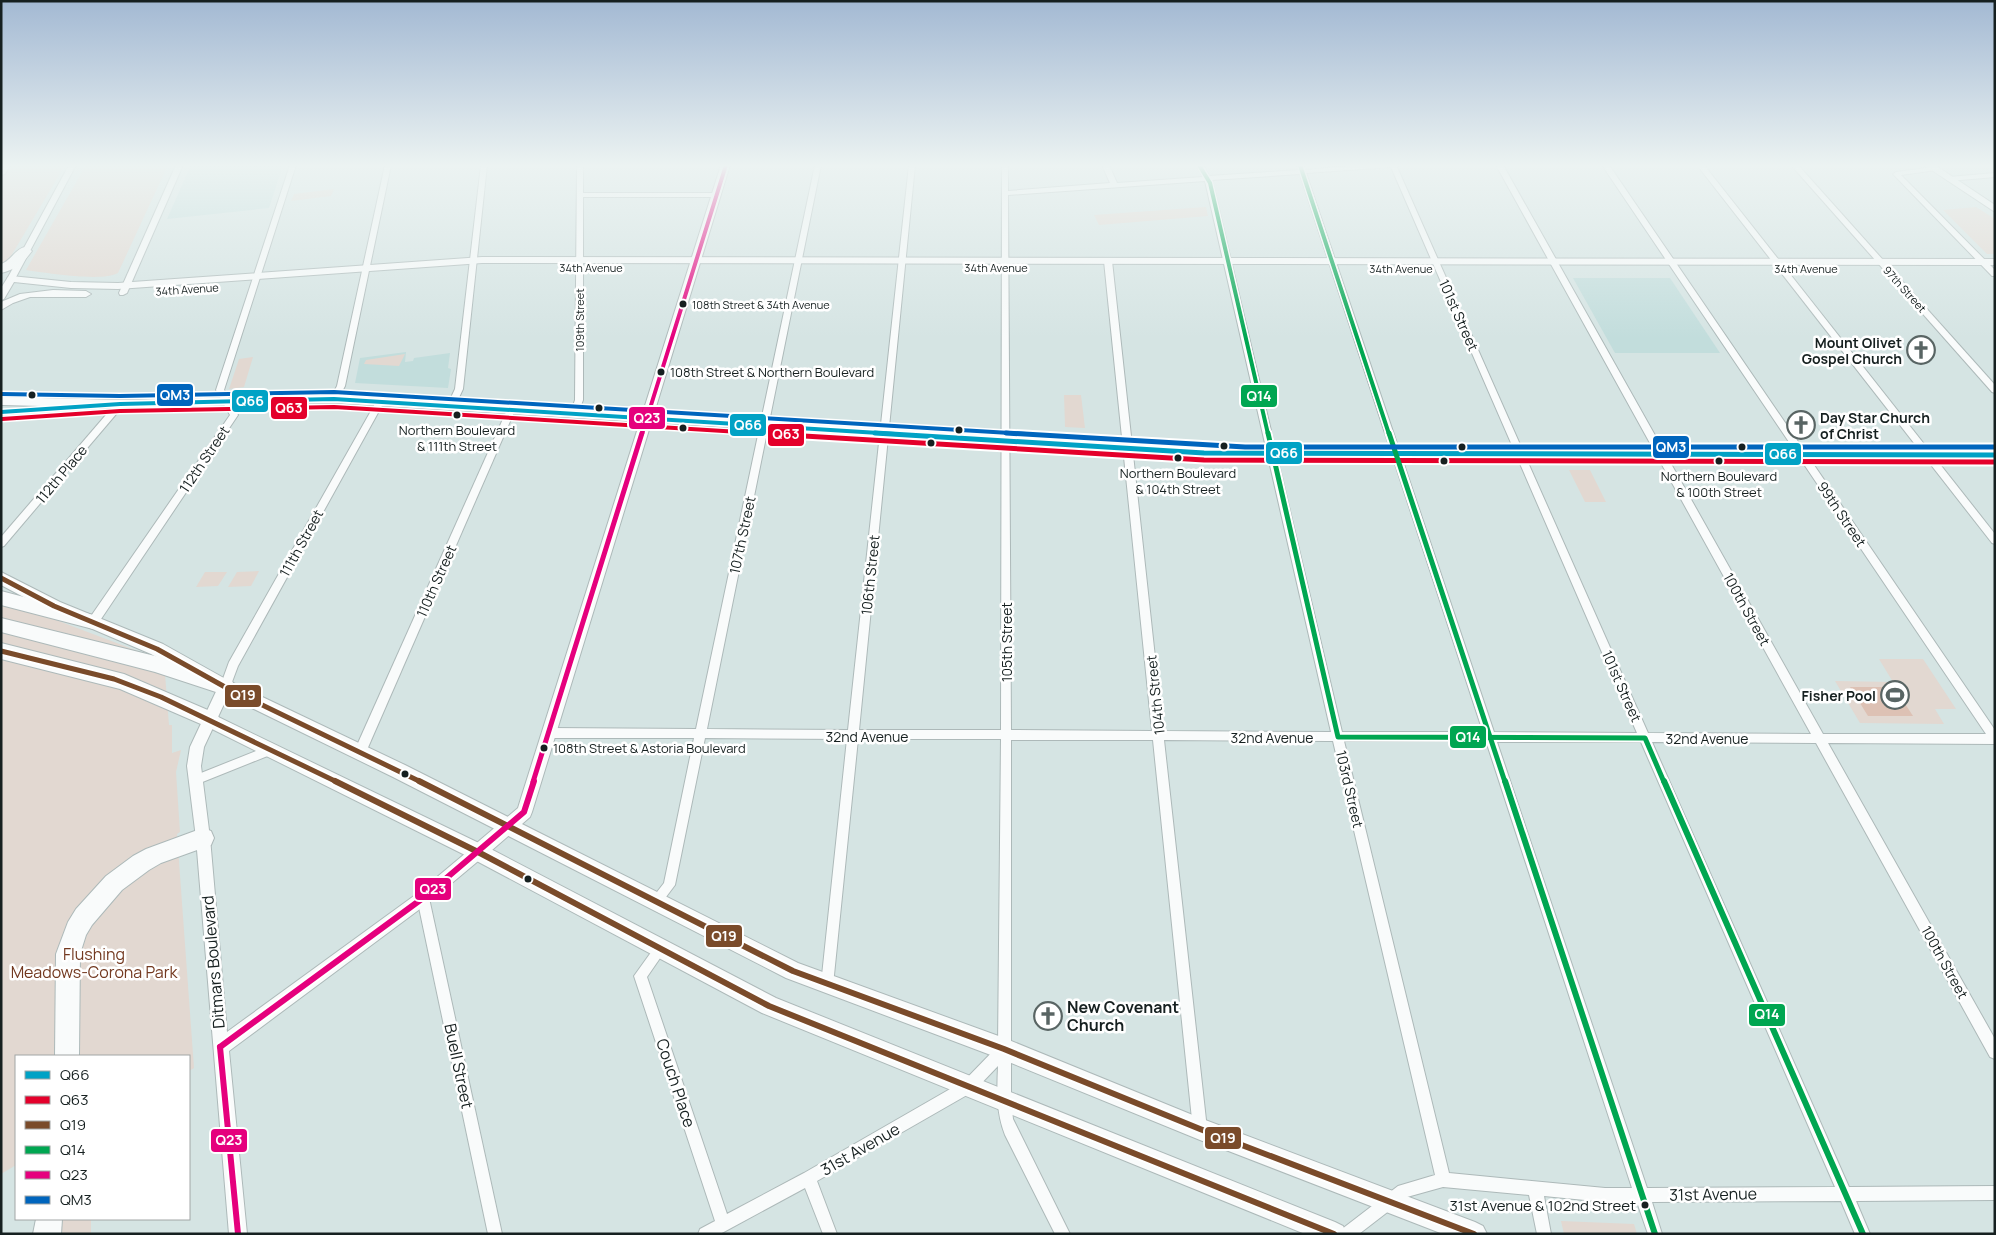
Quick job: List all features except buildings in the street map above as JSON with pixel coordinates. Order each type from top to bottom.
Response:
[{"type":"highway","points":[[5,275],[25,251]]},
{"type":"highway","points":[[1,598],[93,622]]},
{"type":"highway","points":[[1,625],[155,664],[225,687]]},
{"type":"highway","points":[[1,651],[124,682],[210,720]]},
{"type":"highway","points":[[67,1055],[68,954],[76,930],[84,917],[114,884],[141,863],[154,856],[203,838]]},
{"type":"highway","points":[[47,1234],[49,1220]]},
{"type":"main road","points":[[478,852],[524,812],[708,223]]},
{"type":"main road","points":[[1,402],[120,404],[334,399],[1204,453],[1995,455]]},
{"type":"main road","points":[[1,412],[120,404]]},
{"type":"main road","points":[[1,578],[37,598],[157,649],[225,687],[360,752],[793,971],[1004,1049],[1200,1129],[1396,1196],[1475,1234]]},
{"type":"main road","points":[[210,720],[478,852],[769,1006],[969,1086],[1005,1109],[1335,1234]]},
{"type":"street","points":[[25,251],[41,223]]},
{"type":"street","points":[[125,289],[155,223]]},
{"type":"street","name":"112th Street","points":[[93,622],[234,415],[220,390],[275,223]]},
{"type":"street","points":[[334,399],[341,386],[376,223]]},
{"type":"street","points":[[451,406],[460,389],[478,223]]},
{"type":"street","name":"109th Street","points":[[574,414],[579,400],[580,223]]},
{"type":"street","name":"107th Street","points":[[656,901],[669,884],[806,223]]},
{"type":"street","name":"106th Street","points":[[827,985],[906,223]]},
{"type":"street","name":"105th Street","points":[[1005,223],[1005,1109]]},
{"type":"street","name":"103rd Street","points":[[1219,223],[1442,1180]]},
{"type":"street","points":[[1319,223],[1492,738],[1655,1234]]},
{"type":"street","name":"101st Street","points":[[1418,223],[1863,1234]]},
{"type":"street","name":"100th Street","points":[[1531,223],[1995,1052]]},
{"type":"street","name":"99th Street","points":[[1643,223],[1995,739]]},
{"type":"street","points":[[1745,223],[1995,541]]},
{"type":"street","name":"97th Street","points":[[1845,223],[1995,390]]},
{"type":"street","points":[[1946,223],[1992,267]]},
{"type":"street","name":"34th Avenue","points":[[1,307],[11,300],[25,295],[473,264],[1554,264],[1992,267]]},
{"type":"street","name":"104th Street","points":[[1108,264],[1200,1129]]},
{"type":"street","points":[[1,297],[5,275]]},
{"type":"street","name":"34th Avenue","points":[[5,275],[71,286],[125,289]]},
{"type":"street","name":"111th Street","points":[[225,687],[233,664],[380,402]]},
{"type":"street","name":"112th Place","points":[[1,544],[120,404]]},
{"type":"street","name":"110th Street","points":[[360,752],[511,410]]},
{"type":"street","name":"Ditmars Boulevard","points":[[225,687],[197,747],[194,761],[203,838],[238,1234]]},
{"type":"street","name":"32nd Avenue","points":[[549,733],[854,736],[1995,739]]},
{"type":"street","points":[[195,780],[271,750]]},
{"type":"street","points":[[220,1046],[423,898],[478,852]]},
{"type":"street","name":"Buell Street","points":[[423,898],[496,1234]]},
{"type":"street","name":"Couch Place","points":[[661,948],[640,976],[723,1224]]},
{"type":"street","name":"31st Avenue","points":[[705,1234],[809,1178],[969,1086],[1004,1049]]},
{"type":"street","points":[[1005,1109],[1063,1234]]},
{"type":"street","points":[[809,1178],[830,1234]]},
{"type":"street","name":"31st Avenue","points":[[1396,1196],[1442,1180],[1605,1195],[1995,1193]]},
{"type":"street","points":[[1535,1189],[1544,1234]]},
{"type":"street","points":[[1347,1234],[1396,1196]]},
{"type":"shaded area","points":[[1573,278],[1670,278],[1720,353],[1615,353]]},
{"type":"shaded area","points":[[406,352],[405,362],[413,361],[414,358],[450,353],[448,368],[451,369],[448,388],[355,383],[360,358]]},
{"type":"shaded area","points":[[1850,687],[1894,687],[1913,716],[1868,716]]},
{"type":"green space","points":[[1,223],[31,223],[1,273]]},
{"type":"green space","points":[[53,223],[141,223],[118,273],[110,276],[87,277],[26,270]]},
{"type":"green space","points":[[1098,223],[1128,223],[1099,225]]},
{"type":"green space","points":[[1956,223],[1995,223],[1995,254],[1987,254]]},
{"type":"green space","points":[[405,354],[399,366],[364,364],[366,360]]},
{"type":"green space","points":[[253,357],[244,387],[229,389],[239,359]]},
{"type":"green space","points":[[1064,395],[1081,395],[1085,428],[1065,427]]},
{"type":"green space","points":[[1569,470],[1590,470],[1606,502],[1585,502]]},
{"type":"green space","points":[[259,571],[251,586],[228,587],[237,572]]},
{"type":"green space","points":[[205,572],[227,572],[218,586],[196,587]]},
{"type":"green space","name":"Flushing Meadows-Corona Park","points":[[1,591],[35,612],[164,661],[169,725],[172,725],[172,753],[181,750],[176,772],[180,832],[177,834],[194,1068],[190,1070],[190,1055],[15,1055],[15,1166],[1,1174]]},
{"type":"green space","name":"Fisher Pool","points":[[1879,659],[1923,659],[1956,709],[1935,709],[1944,724],[1860,723],[1835,681],[1893,682]]},
{"type":"green space","points":[[58,1220],[91,1220],[91,1234],[55,1234]]},
{"type":"green space","points":[[1561,1221],[1634,1224],[1637,1234],[1564,1234]]},
{"type":"transit line","name":"Q23","points":[[220,1047],[423,898],[524,812],[708,223]]},
{"type":"transit line","name":"Q14","points":[[1219,223],[1338,737],[1645,738],[1863,1234]]},
{"type":"transit line","name":"Q14","points":[[1319,223],[1655,1234]]},
{"type":"transit line","name":"QM3","points":[[1,394],[120,396],[334,392],[1245,447],[1995,447]]},
{"type":"transit line","name":"Q66","points":[[1,412],[120,404],[334,399],[1204,453],[1995,455]]},
{"type":"transit line","name":"Q63","points":[[2,419],[120,411],[334,407],[1204,460],[1995,462]]},
{"type":"transit line","name":"Q19","points":[[1,578],[54,606],[157,649],[225,687],[399,771],[793,971],[1004,1049],[1200,1129],[1474,1234]]},
{"type":"transit line","name":"Q19","points":[[1,651],[114,679],[161,697],[228,728],[478,852],[769,1006],[1334,1234]]},
{"type":"transit line","name":"Q23","points":[[220,1047],[238,1234]]},
{"type":"place","name":"108th Street & 34th Avenue","points":[[683,304]]},
{"type":"place","name":"Mount Olivet Gospel Church","points":[[1921,350]]},
{"type":"place","name":"108th Street & Northern Boulevard","points":[[661,372]]},
{"type":"place","name":"Northern Boulevard & 111th Street","points":[[457,415]]},
{"type":"place","name":"Day Star Church of Christ","points":[[1801,425]]},
{"type":"place","name":"Northern Boulevard & 104th Street","points":[[1178,458]]},
{"type":"place","name":"Northern Boulevard & 100th Street","points":[[1719,461]]},
{"type":"place","name":"Fisher Pool","points":[[1895,695]]},
{"type":"place","name":"108th Street & Astoria Boulevard","points":[[544,748]]},
{"type":"place","name":"New Covenant Church","points":[[1048,1016]]},
{"type":"place","name":"31st Avenue & 102nd Street","points":[[1645,1205]]}]
